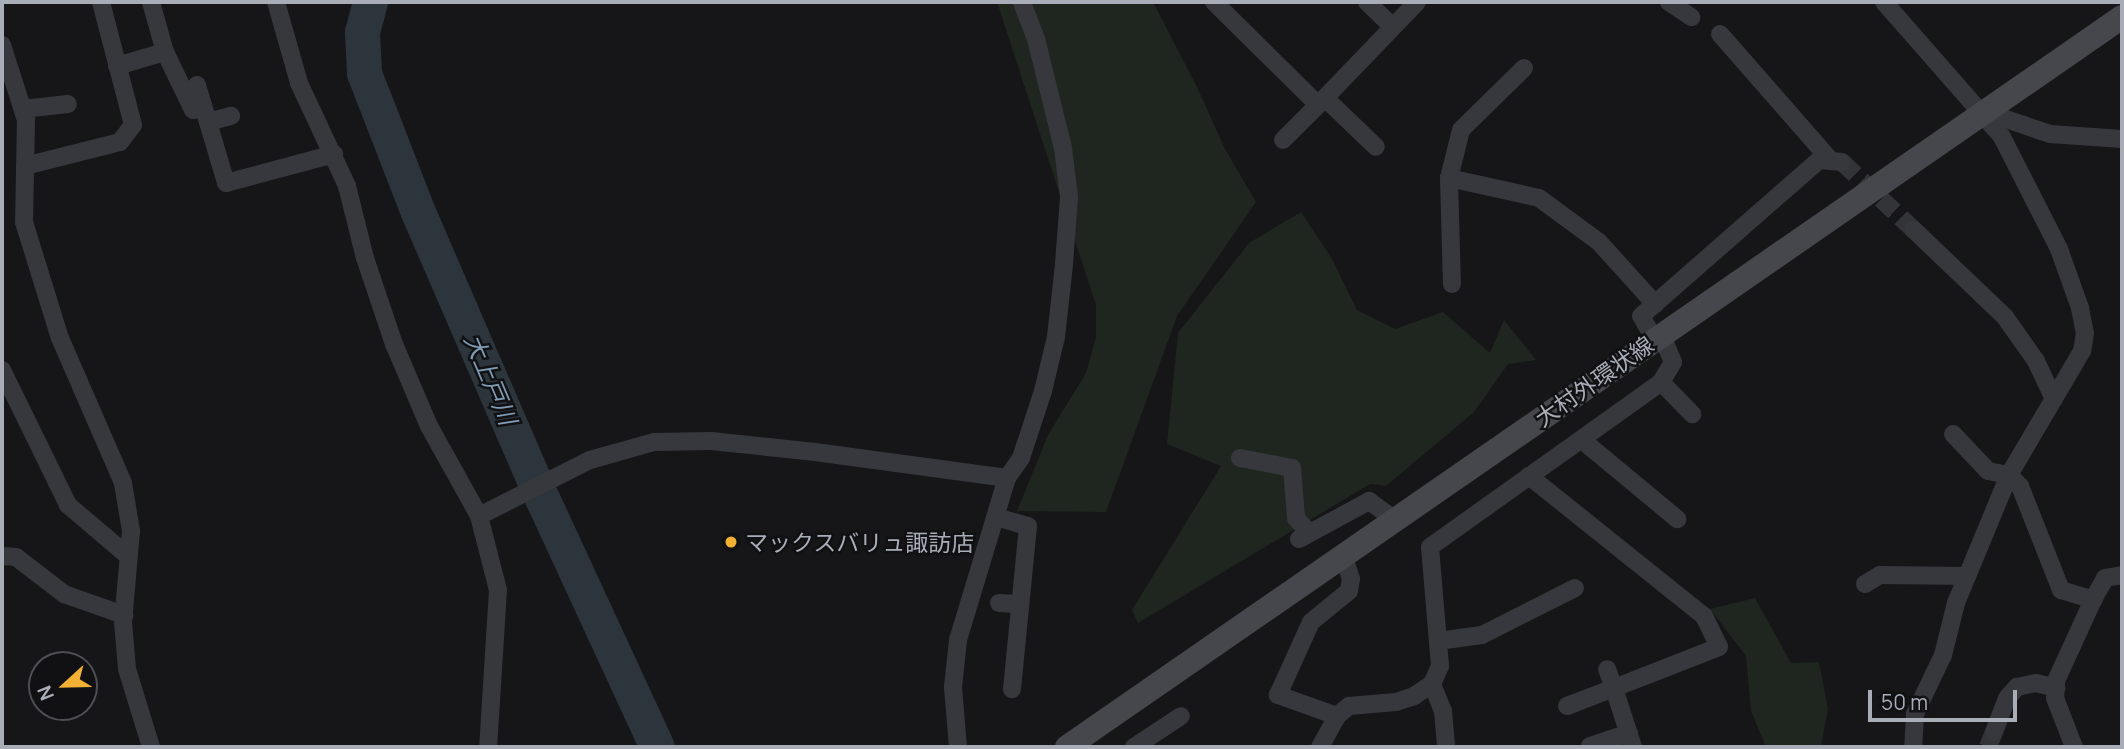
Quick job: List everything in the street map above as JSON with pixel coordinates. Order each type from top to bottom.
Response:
[{"type":"main road","name":"大村外環状線","points":[[1067,747],[2122,16]]},
{"type":"street","points":[[25,166],[120,142],[133,125],[101,2]]},
{"type":"street","points":[[151,2],[165,52],[193,110],[206,115],[231,116]]},
{"type":"street","points":[[276,2],[299,83],[334,154],[394,344],[429,426],[479,516],[498,590],[488,747]]},
{"type":"street","points":[[957,747],[953,687],[958,640],[1007,478],[1021,458],[1043,391],[1056,337],[1069,198],[1063,148],[1036,39],[1023,2]]},
{"type":"street","points":[[1214,2],[1322,102],[1376,147]]},
{"type":"street","points":[[1367,2],[1393,27]]},
{"type":"street","points":[[1283,140],[1417,2]]},
{"type":"street","points":[[1669,2],[1691,17]]},
{"type":"street","points":[[1884,2],[2002,137],[2059,249],[2080,308],[2085,333],[2082,351],[2009,475],[1967,576],[1956,603],[1943,655],[1915,714],[1913,747]]},
{"type":"street","points":[[1320,747],[1337,716],[1349,706],[1396,702],[1414,696],[1432,684],[1440,666],[1430,547],[1661,382],[1673,362],[1641,316],[1819,160],[1837,162],[1720,34]]},
{"type":"street","points":[[2,46],[26,120],[24,222],[60,338],[123,483],[131,531],[124,615],[127,669],[151,747]]},
{"type":"street","points":[[117,66],[165,52]]},
{"type":"street","points":[[1452,284],[1449,178],[1461,130],[1524,68]]},
{"type":"street","points":[[197,85],[226,183],[334,154]]},
{"type":"street","points":[[23,109],[68,104]]},
{"type":"street","points":[[1982,111],[2050,134],[2122,139]]},
{"type":"street","points":[[1449,178],[1539,198],[1600,242],[1655,304]]},
{"type":"street","points":[[1913,229],[2005,317],[2036,361],[2054,399]]},
{"type":"street","points":[[2,370],[33,439],[68,505],[128,556]]},
{"type":"street","points":[[1661,382],[1692,415]]},
{"type":"street","points":[[1953,434],[1988,471],[2009,475],[2020,486],[2061,590],[2093,600]]},
{"type":"street","points":[[1582,440],[1677,519]]},
{"type":"street","points":[[479,516],[513,496],[590,460],[654,442],[710,441],[953,469],[1007,478]]},
{"type":"street","points":[[1240,458],[1292,468],[1296,518],[1304,536],[1369,501],[1395,520]]},
{"type":"street","points":[[1530,476],[1704,616],[1720,647],[1567,706]]},
{"type":"street","points":[[996,517],[1028,526],[1012,689]]},
{"type":"street","points":[[1337,716],[1278,695],[1311,622],[1349,591],[1351,579],[1343,555]]},
{"type":"street","points":[[2,556],[16,557],[64,594],[124,615]]},
{"type":"street","points":[[1865,584],[1880,575],[1967,576]]},
{"type":"street","points":[[2074,747],[2055,698],[2056,688],[2105,578],[2122,575]]},
{"type":"street","points":[[1438,641],[1482,635],[1575,589]]},
{"type":"street","points":[[999,603],[1019,604]]},
{"type":"street","points":[[1590,746],[1631,740],[1607,668]]},
{"type":"street","points":[[1994,732],[2007,698],[2017,687],[2036,683],[2056,688]]},
{"type":"street","points":[[1432,684],[1443,711],[1446,747]]},
{"type":"street","points":[[1134,747],[1181,716]]},
{"type":"shaded area","points":[[997,2],[1153,2],[1197,87],[1225,149],[1256,202],[1177,316],[1106,512],[1017,511],[1048,435],[1086,373],[1096,337],[1096,305]]},
{"type":"shaded area","points":[[1301,212],[1332,259],[1357,310],[1395,329],[1443,312],[1490,353],[1504,320],[1536,360],[1508,364],[1474,412],[1386,486],[1370,484],[1138,623],[1132,610],[1221,466],[1167,444],[1178,333],[1249,243]]},
{"type":"shaded area","points":[[1755,598],[1791,663],[1819,662],[1828,709],[1821,747],[1766,747],[1751,711],[1746,656],[1710,609]]},
{"type":"waterway","name":"大上戸川","points":[[370,2],[362,32],[364,73],[418,212],[542,498],[657,747]]},
{"type":"tunnel","points":[[1842,162],[1914,230]]},
{"type":"tunnel","points":[[1988,747],[1994,732]]},
{"type":"place","name":"マックスバリュ諏訪店","points":[[731,542]]}]
